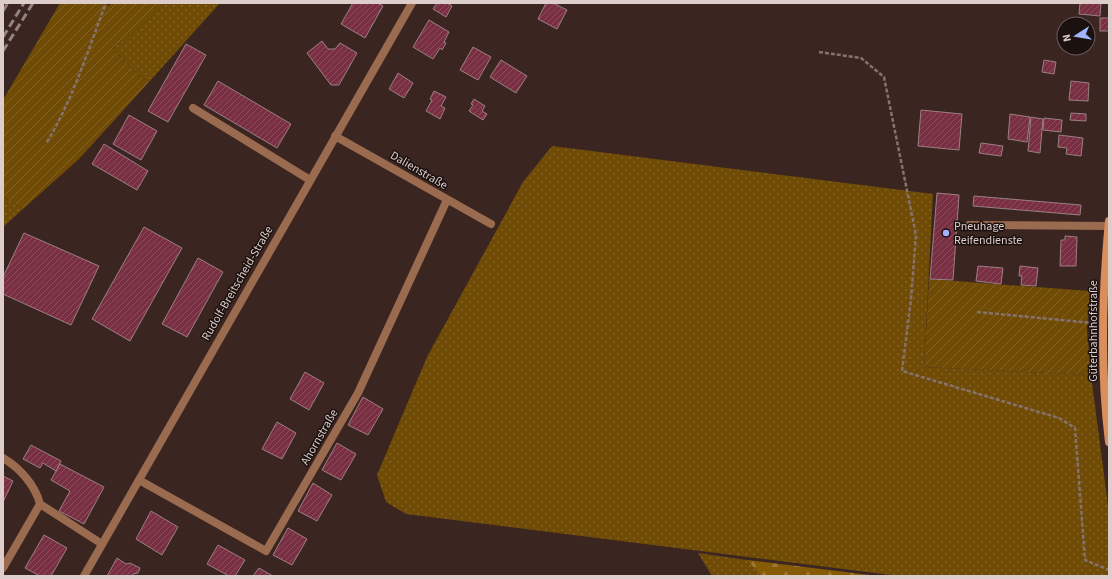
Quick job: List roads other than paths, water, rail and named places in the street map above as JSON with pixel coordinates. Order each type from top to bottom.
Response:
[{"type":"main road","name":"Güterbahnhofstraße","points":[[1109,221],[1105,262],[1102,353],[1109,442]]},
{"type":"street","name":"Rudolf-Breitscheid-Straße","points":[[84,576],[412,3]]},
{"type":"street","points":[[193,108],[310,180]]},
{"type":"street","name":"Dalienstraße","points":[[335,136],[491,224]]},
{"type":"street","name":"Ahornstraße","points":[[138,480],[266,551],[358,393],[447,200]]},
{"type":"street","points":[[968,224],[1108,226]]},
{"type":"street","points":[[3,458],[23,473],[29,480],[38,496],[40,504],[102,544]]},
{"type":"street","points":[[3,568],[40,504]]},
{"type":"railway","points":[[3,11],[8,3]]},
{"type":"railway","points":[[3,37],[24,3]]},
{"type":"railway","points":[[3,51],[33,3]]},
{"type":"place","name":"Pneuhage Reifendienste","points":[[946,233]]}]
